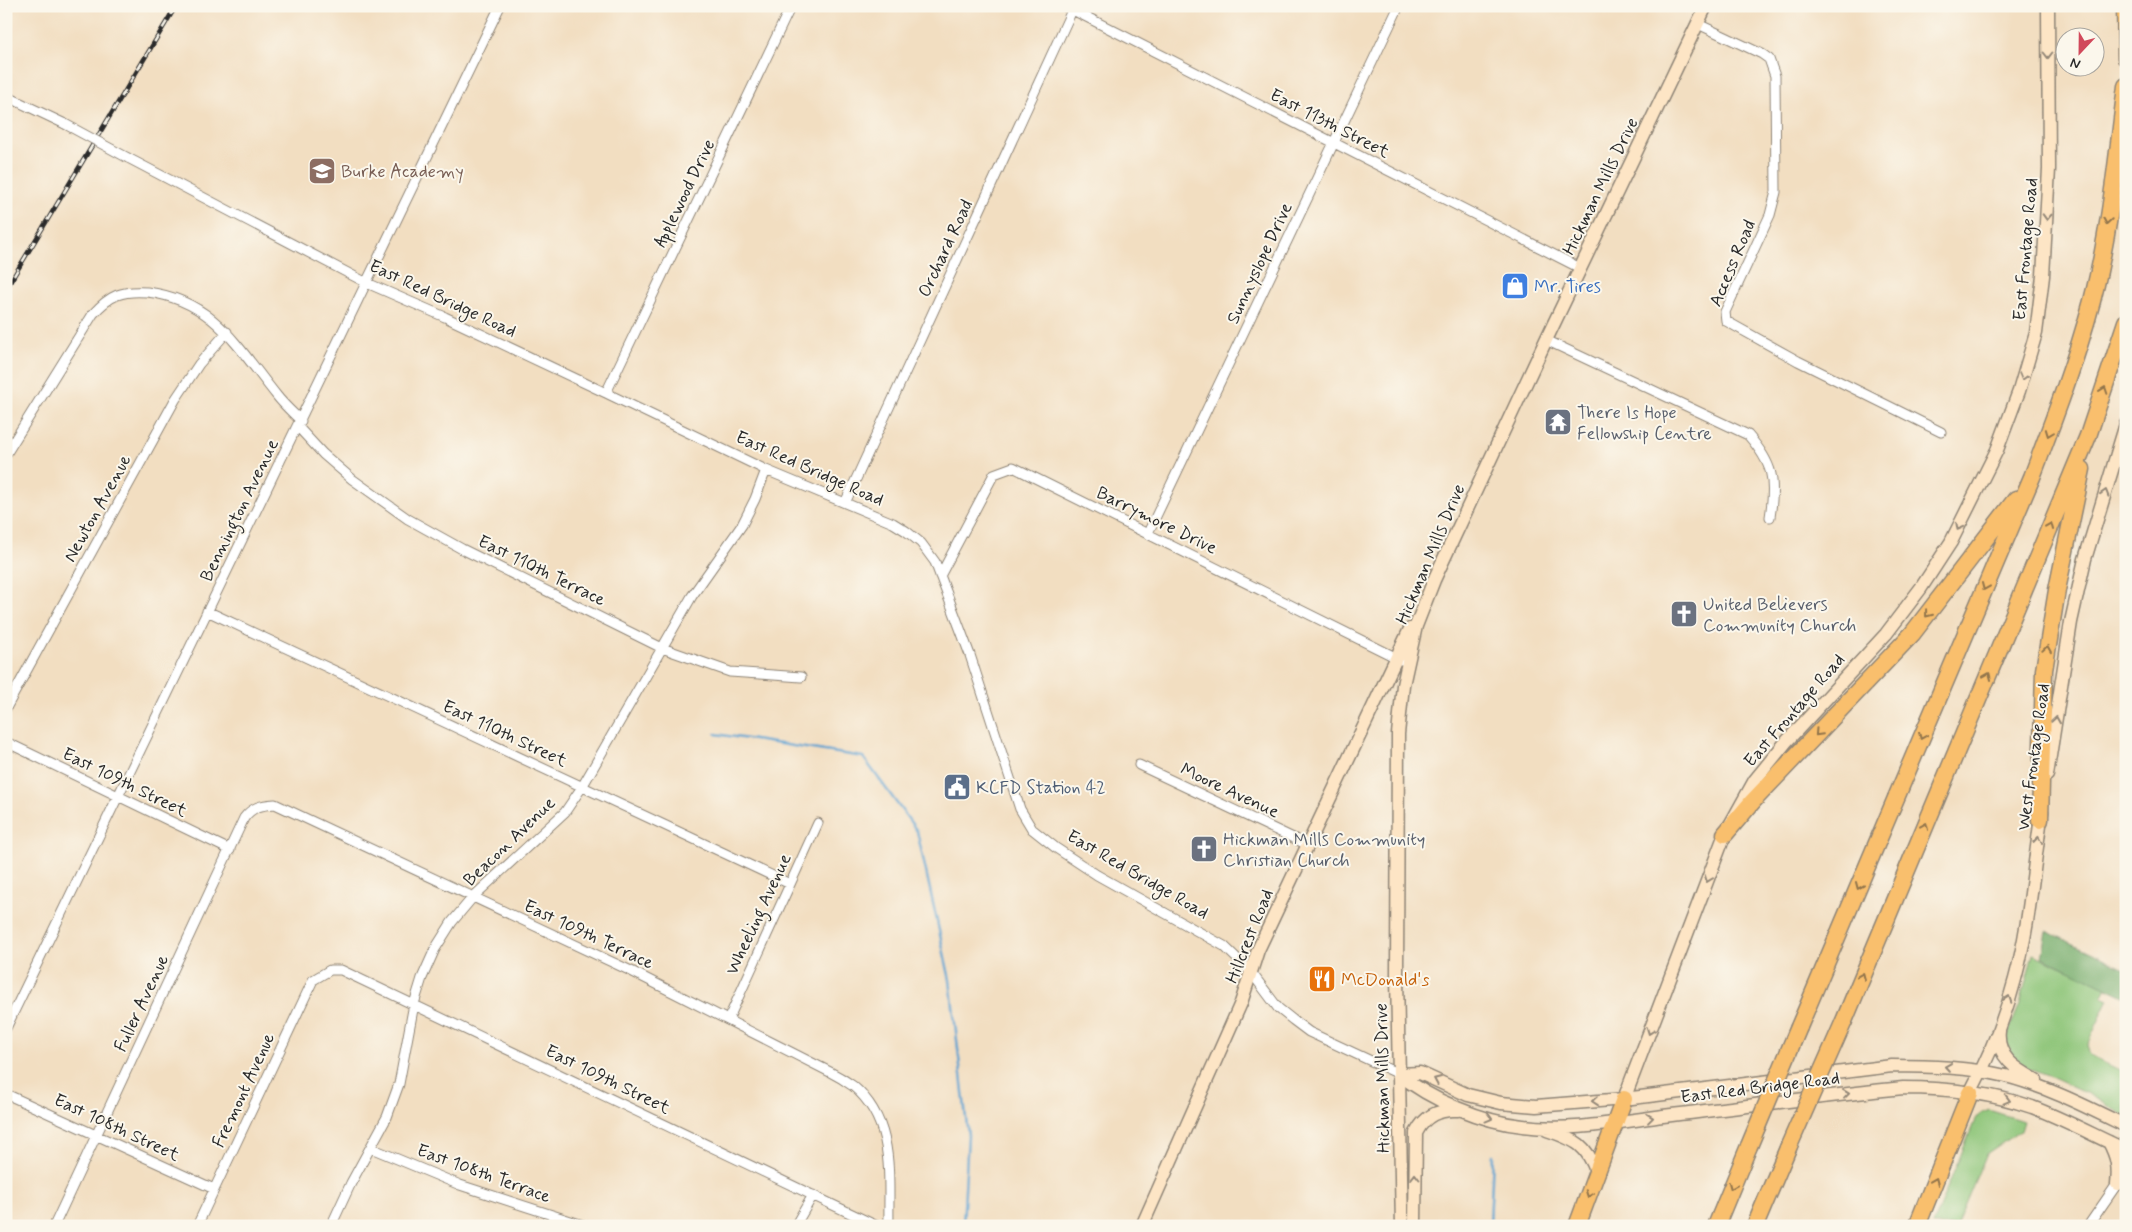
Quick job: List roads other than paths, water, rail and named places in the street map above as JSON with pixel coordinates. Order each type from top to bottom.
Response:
[{"type":"highway","points":[[2125,6],[2126,58]]},
{"type":"highway","points":[[1716,1226],[2032,477],[2066,389],[2092,300],[2117,162],[2126,86]]},
{"type":"highway","points":[[1754,1226],[1844,1021],[2088,436],[2126,322]]},
{"type":"highway","points":[[2040,820],[2044,670],[2057,590],[2088,436]]},
{"type":"highway","points":[[1725,834],[1753,801],[1912,634],[1974,556],[2032,477]]},
{"type":"highway","points":[[1917,1226],[1970,1093]]},
{"type":"highway","points":[[1577,1226],[1624,1099]]},
{"type":"street","name":"Bennington Avenue","points":[[6,1028],[500,6]]},
{"type":"street","name":"Applewood Drive","points":[[606,393],[791,6]]},
{"type":"street","name":"Sunnyslope Drive","points":[[1148,533],[1398,6]]},
{"type":"street","name":"Hickman Mills Drive","points":[[1402,1226],[1397,952],[1398,734],[1403,684],[1416,626],[1434,580],[1546,340],[1706,6]]},
{"type":"street","name":"East Frontage Road","points":[[1624,1099],[1725,834],[1755,780],[1786,742],[1886,634],[1921,588],[1951,542],[1997,450],[2019,391],[2036,333],[2044,276],[2049,169],[2048,6]]},
{"type":"street","name":"East 113th Street","points":[[1071,8],[1580,268]]},
{"type":"street","name":"Orchard Road","points":[[845,503],[1071,8]]},
{"type":"street","name":"Access Road","points":[[1698,24],[1762,54],[1769,60],[1775,76],[1776,192],[1770,215],[1725,312],[1726,321],[1798,361],[1940,432]]},
{"type":"street","name":"East Red Bridge Road","points":[[6,96],[65,124],[367,283],[445,317],[766,470],[906,530],[921,543],[935,562],[970,655],[1020,809],[1032,829],[1056,848],[1097,875],[1212,937],[1251,972],[1273,1001],[1292,1020],[1309,1032],[1400,1074],[1415,1087],[1485,1118],[1540,1127],[1615,1122],[1904,1088],[1948,1089],[2003,1099],[2031,1107],[2126,1150]]},
{"type":"street","name":"East 110th Terrace","points":[[6,454],[93,314],[102,304],[113,296],[130,291],[164,294],[202,310],[227,332],[248,356],[277,397],[324,454],[352,479],[408,519],[462,549],[662,648],[730,672],[802,677]]},
{"type":"street","name":"Newton Avenue","points":[[6,708],[175,400],[199,364],[227,332]]},
{"type":"street","points":[[1546,340],[1748,435],[1764,453],[1771,471],[1774,495],[1770,517]]},
{"type":"street","name":"West Frontage Road","points":[[1970,1093],[1981,1072],[1999,1026],[2019,962],[2033,882],[2040,820],[2073,613],[2085,559],[2126,424]]},
{"type":"street","name":"Barrymore Drive","points":[[940,576],[994,474],[1013,467],[1408,663]]},
{"type":"street","name":"Beacon Avenue","points":[[331,1226],[351,1183],[387,1117],[398,1084],[414,1004],[422,978],[435,949],[452,922],[473,897],[565,812],[582,787],[692,596],[742,525],[755,499],[766,470]]},
{"type":"street","name":"Hillcrest Road","points":[[1142,1226],[1241,1003],[1258,950],[1434,580]]},
{"type":"street","name":"East 110th Street","points":[[207,611],[790,884]]},
{"type":"street","name":"East 109th Street","points":[[6,742],[230,850]]},
{"type":"street","name":"Moore Avenue","points":[[1139,765],[1308,845]]},
{"type":"street","name":"East 109th Terrace","points":[[267,804],[274,804],[631,971],[830,1072],[853,1086],[870,1103],[880,1121],[887,1143],[889,1226]]},
{"type":"street","name":"Fuller Avenue","points":[[54,1226],[244,818],[248,812],[259,805],[267,804]]},
{"type":"street","name":"Wheeling Avenue","points":[[728,1020],[818,823]]},
{"type":"street","name":"East 109th Street","points":[[324,973],[330,970],[341,970],[877,1226]]},
{"type":"street","name":"Fremont Avenue","points":[[197,1226],[313,980],[324,973]]},
{"type":"street","points":[[1999,1026],[1998,1042],[2010,1064],[2071,1100]]},
{"type":"street","name":"East Red Bridge Road","points":[[1400,1074],[1420,1073],[1468,1095],[1501,1103],[1536,1106],[1624,1099],[1892,1066],[1936,1066],[1981,1072],[2032,1085],[2071,1100],[2126,1126]]},
{"type":"street","name":"East 108th Street","points":[[6,1094],[214,1189]]},
{"type":"street","points":[[1415,1226],[1416,1133],[1430,1115],[1449,1110],[1464,1110]]},
{"type":"street","points":[[1540,1127],[1565,1136],[1582,1145],[1591,1156],[1596,1173]]},
{"type":"street","points":[[2095,1136],[2126,1142]]},
{"type":"street","points":[[2109,1142],[2116,1154],[2122,1182]]},
{"type":"street","name":"East 108th Terrace","points":[[371,1148],[460,1184],[586,1226]]},
{"type":"street","points":[[2088,1226],[2122,1182],[2126,1171]]},
{"type":"street","points":[[795,1226],[813,1195]]},
{"type":"waterway","points":[[716,734],[863,757],[917,831],[950,980],[968,1135],[963,1226]]},
{"type":"waterway","points":[[1490,1226],[1493,1155]]},
{"type":"railway","points":[[6,289],[176,6]]},
{"type":"place","name":"Burke Academy","points":[[322,171]]},
{"type":"place","name":"Mr. Tires","points":[[1515,286]]},
{"type":"place","name":"There Is Hope Fellowship Centre","points":[[1558,422]]},
{"type":"place","name":"United Believers Community Church","points":[[1684,614]]},
{"type":"place","name":"KCFD Station 42","points":[[957,787]]},
{"type":"place","name":"Hickman Mills Community Christian Church","points":[[1204,849]]},
{"type":"place","name":"McDonald's","points":[[1322,979]]}]
